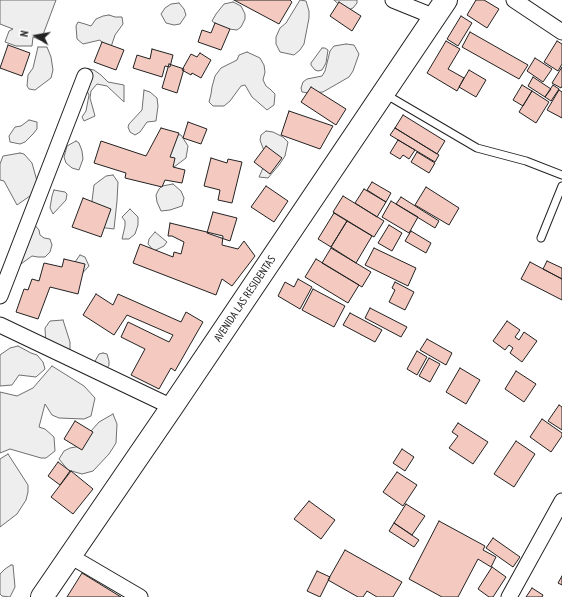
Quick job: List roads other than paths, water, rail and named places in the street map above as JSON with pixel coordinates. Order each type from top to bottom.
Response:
[{"type":"main road","name":"AVENIDA LAS RESIDENTAS","points":[[42,597],[441,9]]},
{"type":"street","points":[[393,0],[441,9]]},
{"type":"street","points":[[514,0],[562,32]]},
{"type":"street","points":[[0,296],[85,76]]},
{"type":"street","points":[[0,325],[172,407]]},
{"type":"street","points":[[509,597],[562,501]]},
{"type":"street","points":[[70,556],[140,597]]},
{"type":"lane","points":[[384,93],[477,148],[526,161],[562,175]]},
{"type":"lane","points":[[541,238],[562,186]]}]
